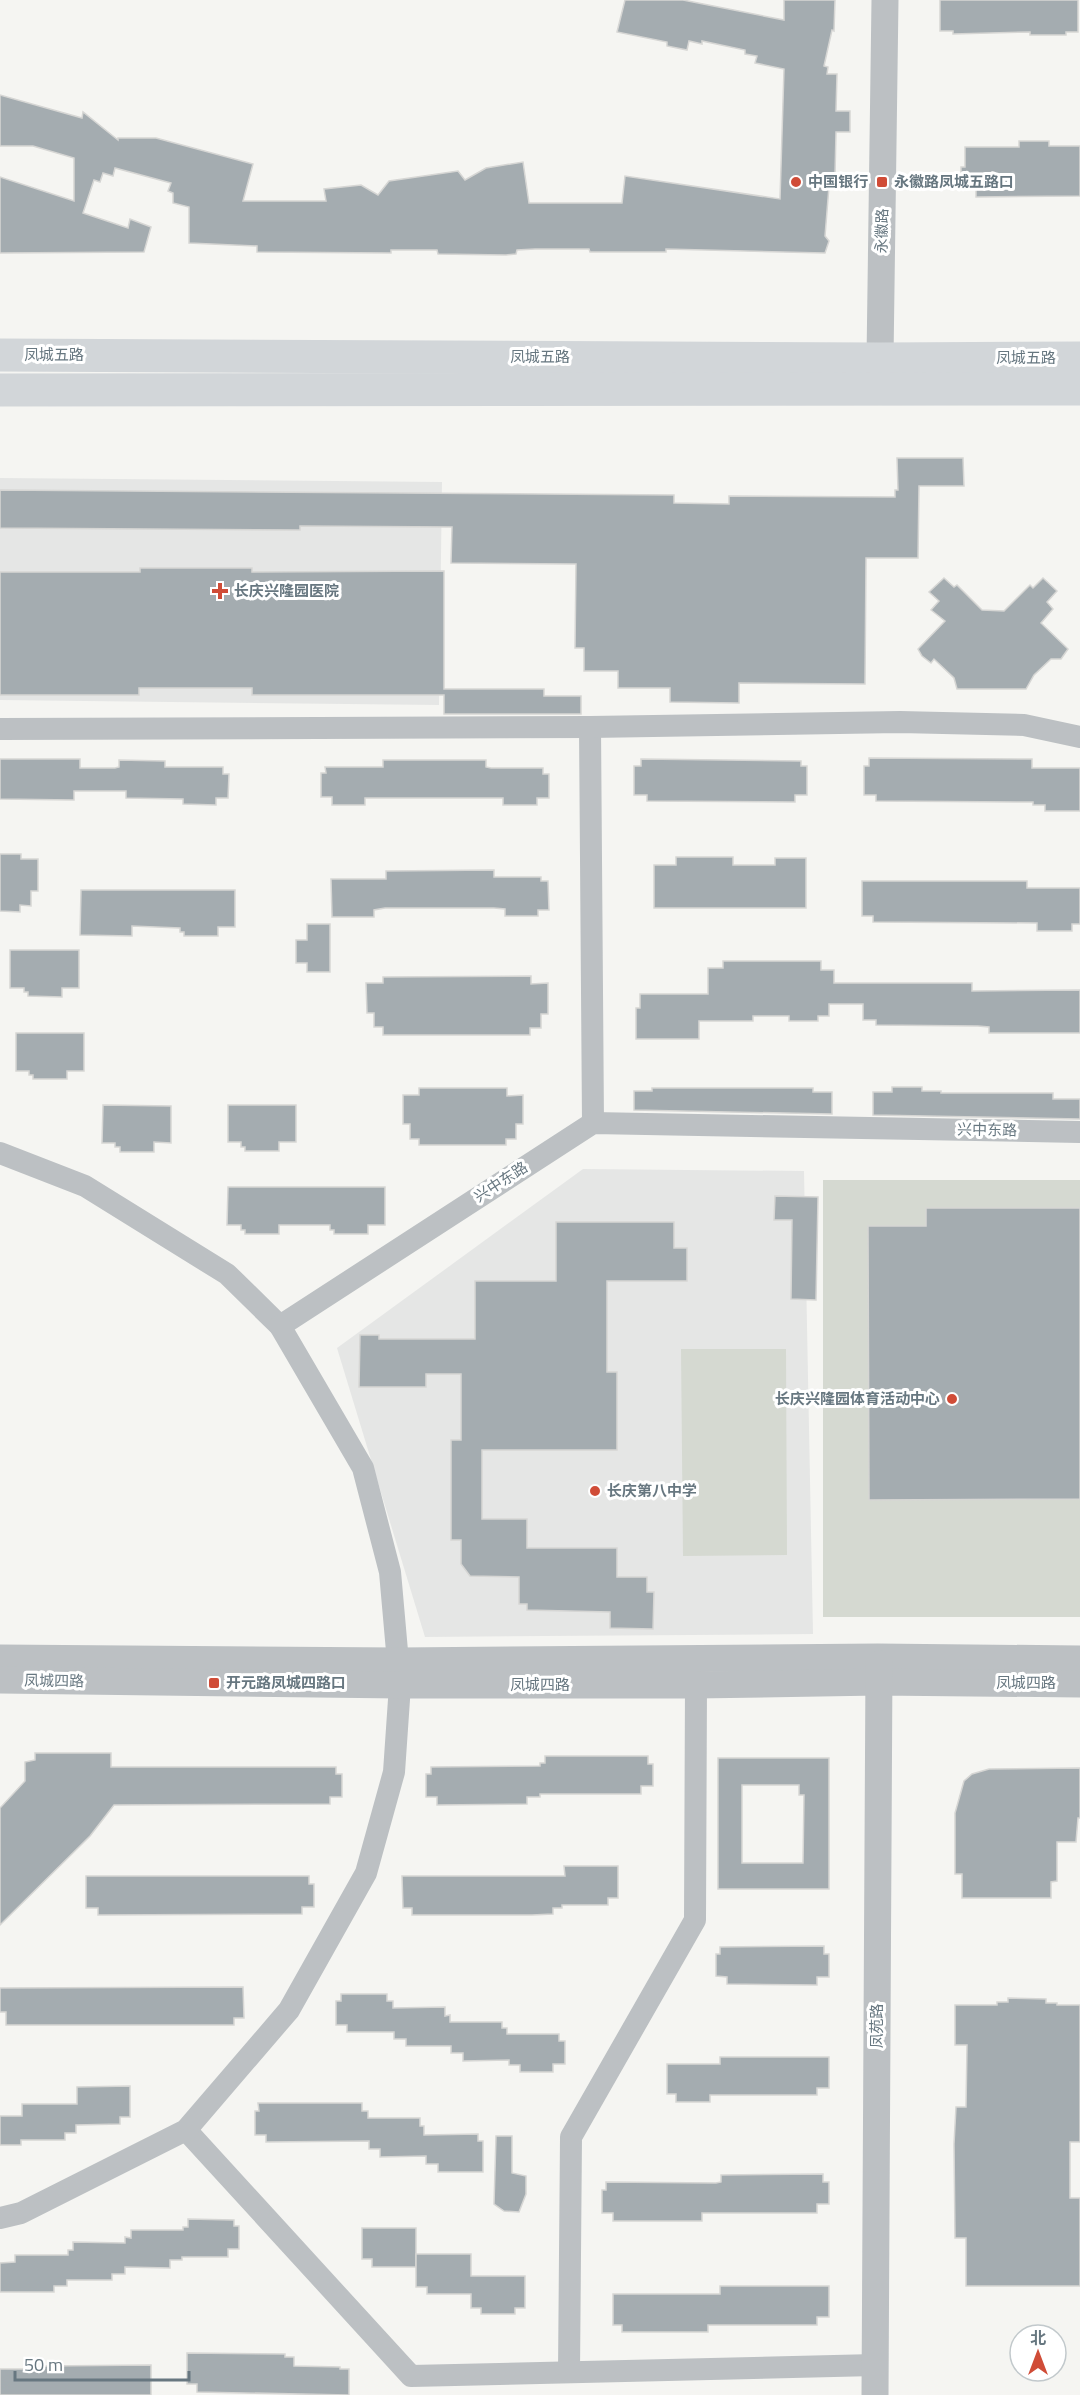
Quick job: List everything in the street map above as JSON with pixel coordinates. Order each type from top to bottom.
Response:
[{"type":"main road","name":"凤城五路","points":[[0,355],[881,374],[1080,389]]},
{"type":"main road","name":"凤城五路","points":[[0,390],[881,374],[1080,358]]},
{"type":"street","name":"永徽路","points":[[881,374],[885,0]]},
{"type":"street","points":[[0,729],[590,727],[900,722],[1023,726],[1080,737]]},
{"type":"street","points":[[590,727],[593,1123]]},
{"type":"street","name":"兴中东路","points":[[280,1326],[593,1123],[1080,1132]]},
{"type":"street","points":[[0,1153],[85,1186],[226,1274],[280,1326],[363,1468],[390,1572],[399,1673],[394,1772],[366,1873],[289,2010],[186,2130],[21,2213],[0,2218]]},
{"type":"street","name":"凤城四路","points":[[0,1658],[696,1685],[879,1670],[1080,1659]]},
{"type":"street","name":"凤城四路","points":[[0,1680],[399,1673],[879,1670],[1080,1684]]},
{"type":"street","name":"凤苑路","points":[[875,2395],[879,1670]]},
{"type":"street","points":[[568,2372],[571,2137],[695,1920],[696,1685]]},
{"type":"street","points":[[186,2130],[411,2376],[875,2365]]},
{"type":"shaded area","name":"长庆兴隆园医院","points":[[0,478],[442,482],[439,705],[0,700]]},
{"type":"shaded area","name":"长庆第八中学","points":[[583,1169],[804,1171],[813,1634],[425,1637],[337,1348]]},
{"type":"shaded area","name":"长庆兴隆园体育活动中心","points":[[823,1180],[1080,1180],[1080,1617],[823,1617]]},
{"type":"shaded area","points":[[681,1349],[786,1349],[787,1555],[683,1556]]},
{"type":"building","points":[[625,0],[683,0],[784,20],[784,0],[835,0],[834,31],[832,30],[824,66],[828,67],[827,74],[837,74],[836,111],[850,111],[850,132],[836,132],[835,174],[830,174],[825,236],[829,241],[825,253],[666,249],[666,252],[590,252],[589,249],[535,249],[517,250],[516,254],[506,255],[438,254],[437,250],[391,250],[391,253],[257,252],[257,246],[189,243],[189,207],[173,203],[173,193],[168,191],[171,183],[115,168],[113,176],[103,173],[100,182],[94,180],[83,213],[128,228],[130,219],[151,227],[144,252],[0,253],[0,177],[74,201],[74,158],[33,146],[0,146],[0,95],[82,118],[83,112],[118,140],[118,138],[156,138],[253,164],[243,201],[326,201],[324,189],[361,185],[378,195],[389,181],[458,171],[465,180],[486,168],[523,162],[529,203],[622,203],[625,176],[780,199],[784,69],[755,63],[757,56],[745,54],[745,50],[702,41],[702,44],[689,41],[687,50],[667,46],[667,42],[617,32]]},
{"type":"building","points":[[940,0],[1078,0],[1078,32],[1066,32],[1066,35],[1030,35],[1030,32],[953,34],[953,31],[940,31]]},
{"type":"building","points":[[1019,141],[1049,141],[1049,146],[1080,146],[1080,196],[976,197],[976,189],[961,189],[961,167],[965,167],[965,147],[1019,147]]},
{"type":"building","points":[[897,458],[963,458],[964,486],[919,486],[918,558],[866,558],[865,684],[739,683],[739,703],[670,702],[670,688],[618,688],[618,671],[584,671],[584,648],[575,648],[576,564],[451,563],[452,527],[300,526],[300,530],[0,528],[0,490],[674,495],[674,503],[729,504],[729,496],[895,497],[895,490],[898,490]]},
{"type":"building","points":[[140,568],[252,568],[252,572],[444,571],[444,689],[544,689],[544,696],[581,696],[581,714],[444,714],[444,695],[252,695],[252,688],[139,688],[139,695],[0,695],[0,572],[140,572]]},
{"type":"building","points":[[944,578],[954,587],[957,585],[982,610],[1004,611],[1030,585],[1033,588],[1043,578],[1057,591],[1047,602],[1053,609],[1041,623],[1068,649],[1061,659],[1051,659],[1034,675],[1026,689],[957,689],[954,678],[934,659],[931,663],[922,656],[918,649],[945,621],[931,610],[939,601],[929,592]]},
{"type":"building","points":[[869,758],[1032,759],[1032,768],[1080,768],[1080,811],[1045,811],[1045,805],[1033,805],[1033,802],[876,801],[876,795],[864,795],[864,766],[869,766]]},
{"type":"building","points":[[0,759],[80,759],[80,768],[115,768],[119,767],[119,760],[165,761],[165,767],[223,767],[223,774],[229,774],[228,798],[216,798],[216,805],[183,804],[183,799],[126,798],[126,791],[74,791],[74,800],[0,799]]},
{"type":"building","points":[[641,759],[801,761],[801,766],[807,766],[807,795],[795,795],[795,802],[647,801],[647,795],[634,795],[634,766],[641,766]]},
{"type":"building","points":[[383,760],[486,760],[486,767],[491,768],[543,768],[543,774],[549,774],[549,798],[537,798],[537,805],[503,805],[503,798],[365,798],[365,805],[332,805],[332,797],[321,797],[321,773],[326,773],[325,767],[383,767]]},
{"type":"building","points":[[0,854],[21,854],[21,859],[38,859],[38,891],[31,891],[31,906],[20,905],[20,912],[0,911]]},
{"type":"building","points":[[676,857],[733,857],[733,865],[775,865],[775,858],[806,858],[806,908],[654,908],[654,865],[676,865]]},
{"type":"building","points":[[494,870],[494,877],[541,877],[541,881],[548,881],[549,910],[538,910],[538,916],[505,916],[505,909],[494,908],[385,908],[374,910],[374,917],[332,917],[331,879],[386,879],[386,871]]},
{"type":"building","points":[[862,881],[1027,881],[1027,888],[1080,888],[1080,924],[1072,924],[1072,931],[1037,931],[1037,923],[873,922],[873,916],[862,916]]},
{"type":"building","points":[[81,890],[235,890],[235,927],[218,927],[218,936],[184,936],[180,928],[132,926],[132,936],[80,935]]},
{"type":"building","points":[[307,924],[330,924],[330,972],[307,972],[307,963],[296,963],[296,940],[307,940]]},
{"type":"building","points":[[10,950],[79,950],[79,988],[62,988],[62,997],[28,996],[24,988],[10,988]]},
{"type":"building","points":[[723,961],[821,961],[821,970],[834,970],[834,983],[972,983],[972,991],[1080,990],[1080,1033],[989,1033],[989,1027],[978,1026],[876,1025],[876,1020],[863,1020],[863,1004],[829,1004],[829,1016],[818,1016],[818,1021],[789,1021],[789,1016],[753,1016],[753,1021],[699,1021],[699,1039],[636,1039],[636,1008],[640,1008],[640,994],[708,994],[708,968],[723,968]]},
{"type":"building","points":[[531,976],[531,984],[548,983],[548,1014],[541,1014],[541,1028],[530,1028],[530,1035],[383,1035],[383,1027],[374,1027],[374,1013],[367,1013],[366,983],[383,983],[383,977]]},
{"type":"building","points":[[16,1033],[84,1033],[84,1071],[67,1071],[67,1079],[33,1079],[29,1071],[16,1071]]},
{"type":"building","points":[[892,1087],[922,1087],[922,1091],[941,1091],[941,1093],[1053,1093],[1053,1099],[1080,1099],[1080,1119],[873,1115],[873,1092],[892,1092]]},
{"type":"building","points":[[419,1088],[507,1088],[507,1096],[523,1095],[523,1124],[516,1124],[516,1139],[506,1139],[506,1145],[419,1145],[419,1139],[410,1139],[410,1124],[403,1124],[403,1095],[419,1095]]},
{"type":"building","points":[[652,1088],[813,1088],[813,1092],[832,1092],[832,1114],[634,1110],[634,1091],[652,1091]]},
{"type":"building","points":[[103,1105],[171,1106],[171,1143],[154,1142],[154,1152],[120,1152],[120,1147],[115,1147],[115,1143],[102,1143]]},
{"type":"building","points":[[228,1105],[296,1105],[296,1142],[279,1142],[279,1151],[245,1151],[245,1147],[241,1147],[241,1142],[228,1142]]},
{"type":"building","points":[[228,1187],[385,1187],[385,1225],[368,1225],[368,1234],[334,1234],[334,1230],[330,1230],[330,1225],[279,1225],[279,1234],[245,1234],[245,1230],[241,1230],[241,1225],[227,1225]]},
{"type":"building","points":[[775,1196],[818,1197],[816,1300],[791,1299],[792,1220],[774,1220]]},
{"type":"building","points":[[926,1208],[1080,1208],[1080,1499],[869,1500],[868,1226],[926,1226]]},
{"type":"building","points":[[556,1222],[674,1222],[674,1248],[687,1248],[687,1281],[607,1281],[607,1372],[617,1372],[617,1450],[482,1450],[482,1519],[527,1519],[527,1548],[617,1548],[617,1577],[647,1577],[647,1592],[654,1592],[653,1629],[610,1628],[610,1612],[527,1610],[527,1604],[519,1604],[519,1577],[470,1576],[461,1564],[461,1540],[451,1540],[451,1440],[461,1440],[461,1374],[426,1374],[426,1387],[359,1387],[360,1335],[379,1335],[379,1339],[475,1339],[475,1281],[556,1281]]},
{"type":"building","points":[[35,1753],[111,1753],[111,1767],[336,1767],[336,1774],[342,1774],[342,1797],[330,1797],[330,1804],[114,1805],[90,1836],[0,1925],[0,1808],[25,1781],[25,1762],[35,1760]]},
{"type":"building","points":[[545,1756],[648,1756],[648,1764],[653,1764],[653,1786],[641,1786],[641,1794],[540,1794],[540,1797],[527,1797],[527,1804],[437,1805],[437,1797],[426,1797],[426,1774],[431,1774],[431,1767],[540,1766],[540,1763],[545,1763]]},
{"type":"building","points":[[718,1758],[829,1758],[829,1889],[718,1889]],"holes":[[[742,1785],[799,1785],[799,1795],[804,1795],[803,1863],[742,1863]]]},
{"type":"building","points":[[1080,1768],[1080,1818],[1078,1818],[1076,1842],[1057,1842],[1057,1881],[1051,1882],[1051,1898],[962,1898],[962,1874],[955,1874],[955,1813],[964,1781],[972,1774],[989,1769]]},
{"type":"building","points":[[564,1866],[618,1866],[618,1898],[608,1898],[608,1905],[562,1905],[562,1908],[553,1908],[553,1914],[532,1915],[412,1915],[412,1908],[403,1908],[402,1876],[565,1876]]},
{"type":"building","points":[[86,1876],[309,1876],[309,1884],[314,1884],[314,1907],[302,1907],[302,1914],[98,1915],[98,1908],[86,1908]]},
{"type":"building","points":[[824,1946],[824,1954],[829,1954],[829,1977],[817,1977],[817,1985],[727,1984],[727,1977],[716,1976],[716,1954],[720,1954],[720,1947]]},
{"type":"building","points":[[243,1987],[244,2018],[234,2018],[234,2025],[6,2025],[6,2012],[0,2012],[0,1988]]},
{"type":"building","points":[[341,1994],[387,1994],[387,2001],[393,2001],[393,2008],[445,2007],[445,2016],[450,2015],[450,2022],[502,2022],[502,2028],[507,2028],[507,2034],[559,2034],[559,2041],[565,2041],[565,2064],[553,2064],[553,2072],[520,2072],[520,2065],[509,2065],[509,2060],[463,2061],[463,2053],[451,2053],[451,2046],[406,2046],[406,2039],[394,2039],[394,2032],[347,2032],[347,2025],[336,2025],[336,2001],[341,2001]]},
{"type":"building","points":[[1008,1998],[1046,1999],[1046,2003],[1057,2003],[1057,2005],[1080,2005],[1080,2142],[1070,2142],[1070,2198],[1080,2198],[1080,2286],[966,2286],[966,2238],[955,2238],[954,2144],[956,2107],[966,2107],[967,2045],[955,2045],[955,2005],[997,2005],[997,2002],[1008,2002]]},
{"type":"building","points":[[720,2057],[829,2057],[829,2088],[817,2088],[817,2095],[710,2095],[710,2102],[676,2102],[676,2094],[667,2094],[667,2064],[720,2064]]},
{"type":"building","points":[[130,2086],[130,2117],[120,2117],[120,2124],[76,2125],[76,2133],[65,2133],[65,2140],[21,2140],[21,2145],[0,2145],[0,2116],[22,2116],[22,2104],[77,2104],[77,2087]]},
{"type":"building","points":[[258,2103],[362,2103],[362,2111],[368,2111],[368,2118],[420,2118],[420,2126],[424,2126],[424,2135],[478,2134],[478,2141],[483,2141],[483,2172],[438,2172],[438,2164],[426,2164],[426,2156],[380,2157],[380,2149],[369,2149],[369,2141],[266,2142],[266,2135],[255,2135],[255,2111],[259,2111]]},
{"type":"building","points":[[496,2136],[512,2136],[512,2173],[526,2176],[526,2194],[519,2212],[504,2211],[494,2204]]},
{"type":"building","points":[[823,2174],[823,2182],[829,2182],[829,2204],[817,2204],[817,2213],[702,2213],[702,2221],[613,2221],[613,2213],[602,2213],[602,2190],[606,2190],[606,2182],[716,2183],[721,2182],[721,2175]]},
{"type":"building","points":[[188,2219],[234,2220],[234,2226],[239,2226],[239,2249],[228,2249],[228,2257],[182,2257],[182,2260],[170,2260],[170,2268],[125,2267],[125,2274],[112,2274],[112,2280],[67,2280],[67,2286],[54,2286],[54,2292],[0,2292],[0,2263],[15,2262],[15,2255],[68,2255],[68,2250],[73,2250],[73,2242],[125,2243],[125,2237],[131,2238],[131,2230],[183,2230],[183,2227],[188,2227]]},
{"type":"building","points":[[362,2228],[416,2228],[416,2267],[372,2267],[372,2259],[362,2259]]},
{"type":"building","points":[[416,2254],[471,2254],[471,2276],[525,2276],[525,2308],[515,2308],[515,2314],[481,2314],[481,2308],[471,2308],[471,2294],[427,2294],[427,2287],[416,2287]]},
{"type":"building","points":[[720,2286],[829,2286],[829,2317],[817,2317],[817,2325],[708,2325],[708,2332],[622,2332],[622,2325],[613,2325],[613,2294],[720,2294]]},
{"type":"building","points":[[187,2353],[285,2354],[285,2357],[294,2357],[294,2366],[349,2369],[349,2395],[197,2392],[197,2384],[187,2384]]},
{"type":"building","points":[[151,2365],[151,2395],[0,2395],[0,2369],[44,2369],[44,2366]]},
{"type":"place","name":"中国银行","points":[[796,182]]},
{"type":"place","name":"永徽路凤城五路口","points":[[882,182]]},
{"type":"place","name":"长庆兴隆园医院","points":[[220,591]]},
{"type":"place","name":"长庆兴隆园体育活动中心","points":[[952,1399]]},
{"type":"place","name":"长庆第八中学","points":[[595,1491]]},
{"type":"place","name":"开元路凤城四路口","points":[[214,1683]]}]
